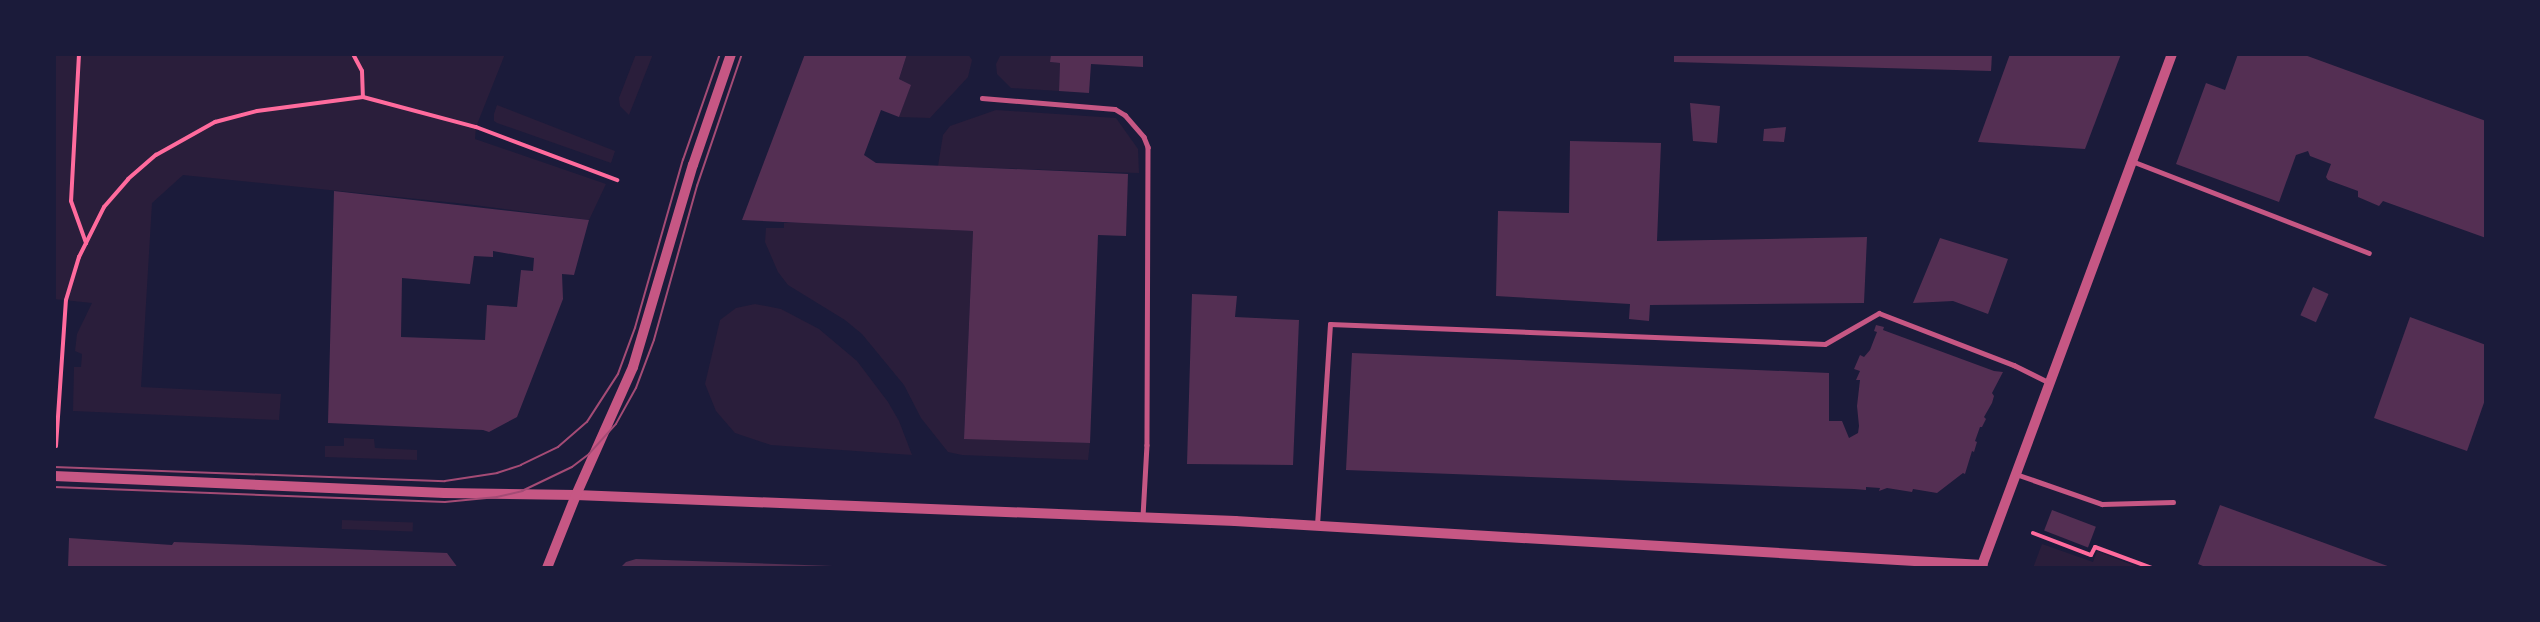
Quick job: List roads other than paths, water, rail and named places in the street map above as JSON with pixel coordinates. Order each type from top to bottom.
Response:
[{"type":"street","points":[[547,568],[576,495],[633,367],[693,165],[731,54]]},
{"type":"street","points":[[54,476],[445,493],[576,495],[1317,525],[1982,566],[2172,54]]},
{"type":"lane","points":[[982,98],[1115,109],[1125,114],[1144,137],[1148,147],[1147,445],[1143,517]]},
{"type":"lane","points":[[2132,161],[2369,253]]},
{"type":"lane","points":[[1317,525],[1330,324],[1825,344],[1879,313],[2014,365],[2050,383]]},
{"type":"lane","points":[[2016,474],[2102,504],[2173,502]]},
{"type":"tram line","points":[[54,467],[445,481],[497,473],[521,465],[558,447],[587,422],[618,374],[635,328],[683,160],[720,54]]},
{"type":"tram line","points":[[54,487],[445,502],[497,497],[522,491],[572,467],[589,454],[616,424],[636,388],[654,340],[697,186],[742,54]]}]
